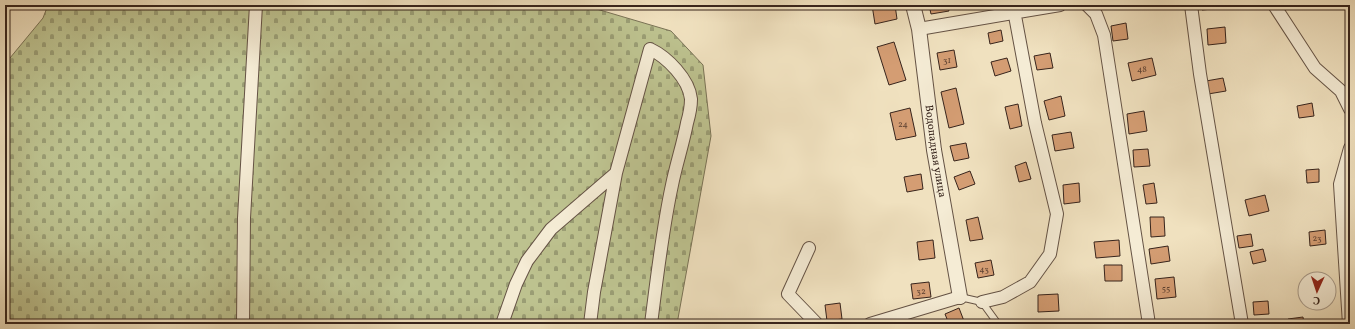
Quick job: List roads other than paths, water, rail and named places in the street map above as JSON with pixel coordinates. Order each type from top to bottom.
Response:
[{"type":"street","points":[[243,324],[244,218],[256,5]]},
{"type":"street","name":"Водопадная улица","points":[[913,5],[919,29],[934,150],[960,297]]},
{"type":"street","points":[[919,29],[1014,9],[1060,5]]},
{"type":"street","points":[[1087,5],[1096,14],[1104,35],[1149,324]]},
{"type":"street","points":[[1191,5],[1200,74],[1242,324]]},
{"type":"street","points":[[1274,5],[1315,68],[1341,92],[1350,109]]},
{"type":"street","points":[[982,302],[1003,298],[1030,282],[1050,254],[1057,214],[1035,123],[1014,9]]},
{"type":"street","points":[[590,324],[594,292],[616,173],[650,49],[660,53],[669,60],[688,90],[690,99],[684,140],[672,185],[660,251],[651,324]]},
{"type":"street","points":[[1349,324],[1340,184],[1350,148]]},
{"type":"street","points":[[502,324],[516,284],[527,261],[551,228],[616,173]]},
{"type":"street","points":[[809,248],[788,294],[817,324]]},
{"type":"street","points":[[870,324],[960,297]]},
{"type":"lane","points":[[960,297],[982,302],[998,324]]}]
